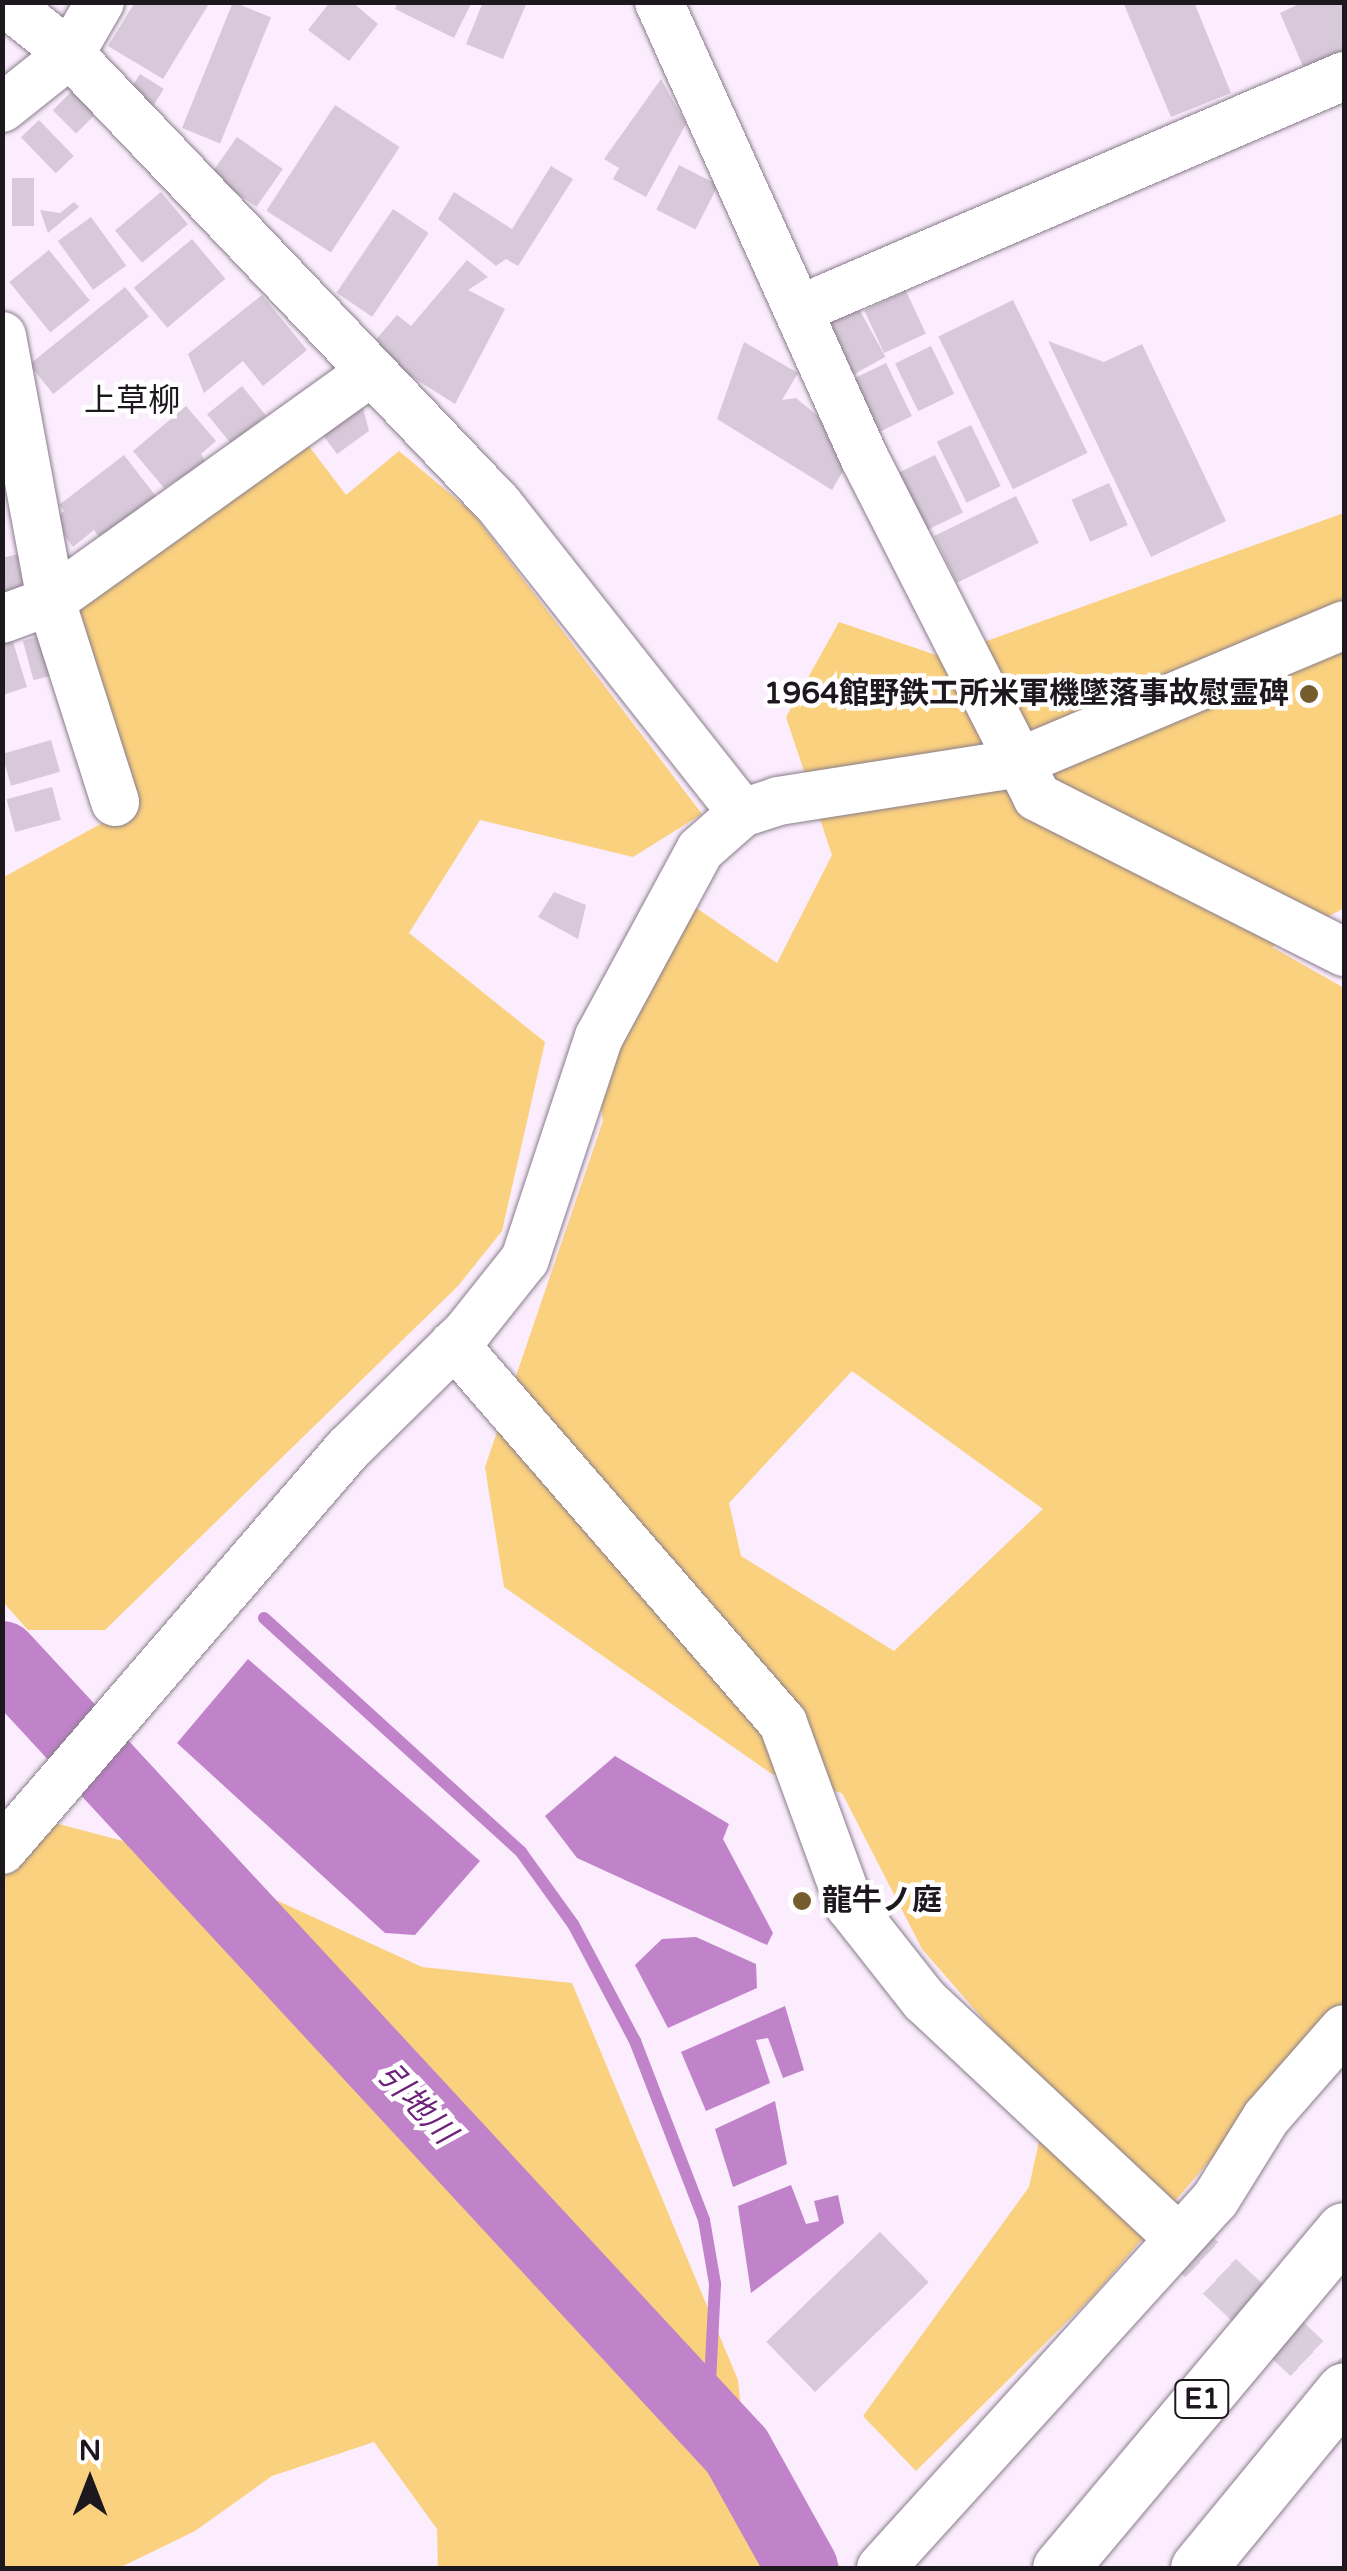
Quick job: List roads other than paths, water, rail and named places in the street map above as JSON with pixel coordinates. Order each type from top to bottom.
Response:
[{"type":"highway","name":"E1","points":[[1060,2568],[1344,2230]]},
{"type":"highway","points":[[1198,2568],[1344,2390]]},
{"type":"street","points":[[5,2],[70,54],[366,374],[500,505],[742,812]]},
{"type":"street","points":[[2,108],[70,54],[100,2]]},
{"type":"street","points":[[659,2],[798,310],[1014,764],[1036,797],[1344,952]]},
{"type":"street","points":[[798,310],[1344,76]]},
{"type":"street","points":[[2,336],[20,542],[51,601],[115,802]]},
{"type":"street","points":[[2,618],[51,601],[366,374]]},
{"type":"street","points":[[2,1850],[62,1772],[454,1344],[526,1259],[599,1037],[700,850],[742,812],[1014,764],[1344,625]]},
{"type":"street","points":[[454,1344],[782,1724],[850,1906],[924,2000],[1167,2227]]},
{"type":"street","points":[[881,2568],[1216,2200],[1266,2118],[1344,2030]]},
{"type":"waterway","points":[[264,1618],[521,1852],[573,1924],[635,2041],[704,2220],[715,2284],[708,2422]]},
{"type":"waterway","name":"引地川","points":[[2,1657],[737,2451],[802,2568]]},
{"type":"tunnel","points":[[1167,2227],[1344,2393]]},
{"type":"place","name":"1964館野鉄工所米軍機墜落事故慰霊碑","points":[[1309,694]]},
{"type":"place","name":"龍牛ノ庭","points":[[802,1901]]},
{"type":"district","name":"上草柳","points":[[132,401]]}]
